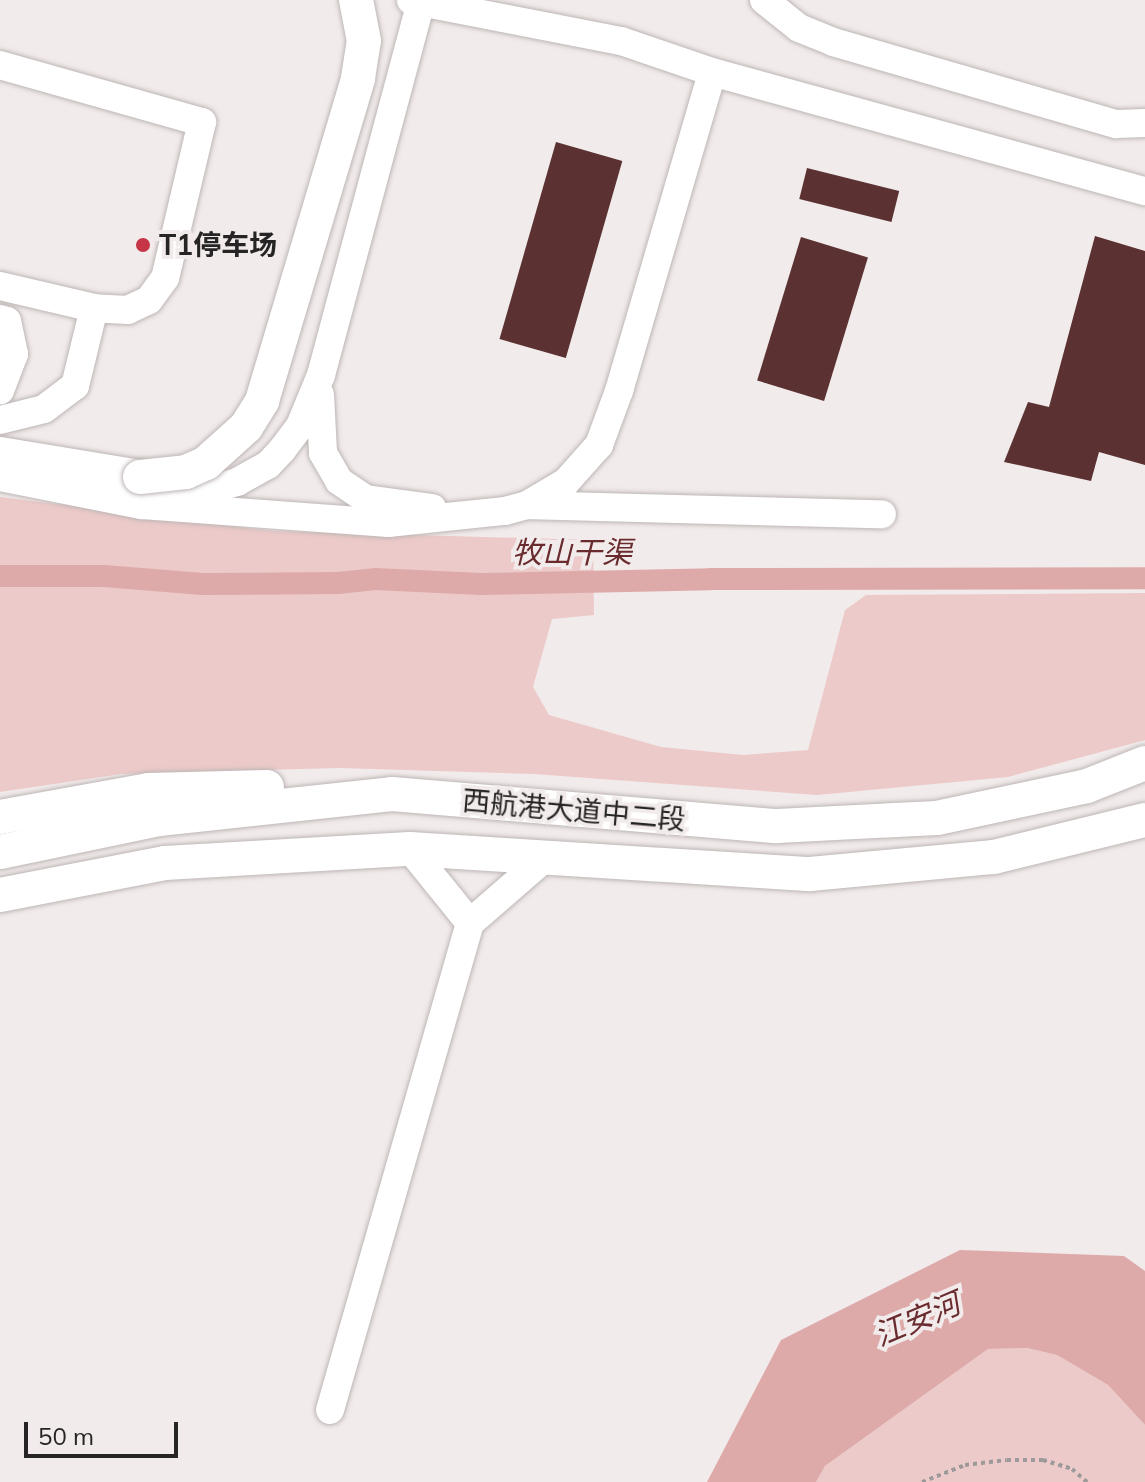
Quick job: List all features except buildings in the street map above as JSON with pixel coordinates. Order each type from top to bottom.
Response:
[{"type":"main road","points":[[0,454],[141,491],[206,463],[246,427],[262,401],[358,78],[364,41],[356,0]]},
{"type":"main road","name":"西航港大道中二段","points":[[0,852],[159,819],[392,794],[777,826],[937,818],[1087,786],[1145,763]]},
{"type":"main road","points":[[0,817],[148,790],[283,786],[392,794]]},
{"type":"main road","name":"西航港大道中二段","points":[[0,895],[165,863],[410,849],[547,856],[638,866],[810,874],[994,857],[1145,820]]},
{"type":"street","points":[[764,0],[799,28],[833,42],[1116,124],[1145,123]]},
{"type":"street","points":[[141,491],[207,492],[268,465],[300,426],[321,375],[416,1],[621,41],[712,72],[1145,191]]},
{"type":"street","points":[[0,65],[200,129]]},
{"type":"street","points":[[527,505],[566,482],[599,445],[608,425],[712,72]]},
{"type":"street","points":[[0,77],[200,129]]},
{"type":"street","points":[[0,286],[94,308],[128,310],[149,300],[165,278],[200,129]]},
{"type":"street","points":[[0,420],[44,409],[75,386],[94,308]]},
{"type":"street","points":[[0,319],[7,321],[14,354],[0,390]]},
{"type":"street","points":[[321,375],[319,418],[323,453],[329,469],[345,488],[366,499],[472,513]]},
{"type":"street","points":[[0,477],[141,491],[388,523],[527,505],[882,514]]},
{"type":"street","points":[[410,849],[470,923]]},
{"type":"street","points":[[330,1410],[470,923],[547,856]]},
{"type":"path","points":[[922,1482],[965,1465],[1007,1460],[1058,1464],[1072,1469],[1087,1482]]},
{"type":"shaded area","points":[[0,497],[273,531],[593,540],[594,615],[552,619],[533,687],[549,715],[661,747],[743,755],[808,750],[845,610],[866,595],[1145,593],[1145,740],[1008,777],[817,795],[534,774],[339,768],[121,774],[0,792]]},
{"type":"shaded area","points":[[1027,1348],[1057,1355],[1108,1385],[1145,1425],[1145,1482],[816,1482],[825,1466],[988,1349]]},
{"type":"water","name":"江安河","points":[[960,1250],[1124,1256],[1145,1271],[1145,1425],[1108,1385],[1057,1355],[1027,1348],[988,1349],[825,1466],[816,1482],[707,1482],[781,1340]]},
{"type":"waterway","name":"牧山干渠","points":[[0,576],[104,576],[203,584],[338,583],[375,579],[481,584],[711,579],[1145,578]]},
{"type":"place","name":"T1停车场","points":[[143,245]]}]
